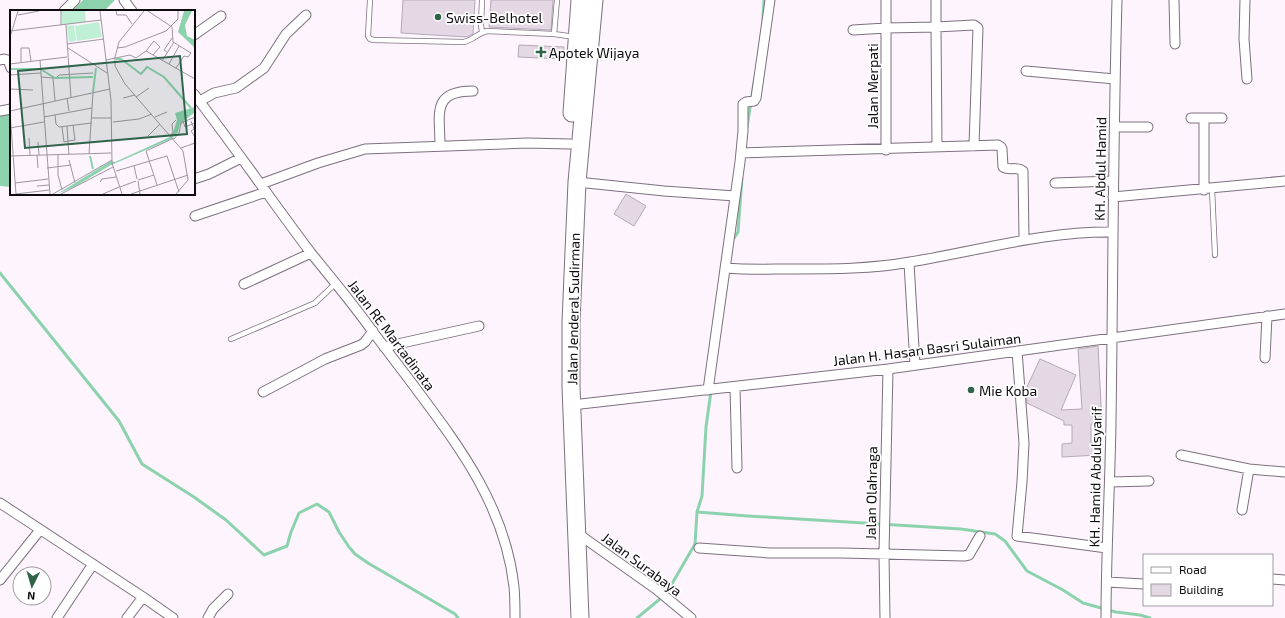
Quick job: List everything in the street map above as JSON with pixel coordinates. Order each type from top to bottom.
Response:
[{"type":"highway","name":"Jalan Jenderal Sudirman","points":[[580,0],[584,38],[571,322],[572,405],[580,618]]},
{"type":"highway","name":"Jalan Jenderal Sudirman","points":[[568,618],[560,336],[564,233],[570,144],[584,38],[594,0]]},
{"type":"street","points":[[65,10],[75,0]]},
{"type":"street","points":[[124,0],[128,10]]},
{"type":"street","points":[[711,390],[729,268],[735,196],[745,153],[743,107],[744,103],[750,101],[757,95],[770,0]]},
{"type":"street","points":[[853,30],[886,28],[886,0]]},
{"type":"street","points":[[936,0],[937,148]]},
{"type":"street","name":"KH. Abdul Hamid","points":[[1112,337],[1114,232],[1113,181],[1117,0]]},
{"type":"street","points":[[1174,0],[1176,44]]},
{"type":"street","points":[[1245,0],[1244,39],[1247,79]]},
{"type":"street","points":[[200,101],[214,94],[236,88],[264,68],[286,34],[306,15]]},
{"type":"street","points":[[195,34],[221,16]]},
{"type":"street","name":"Jalan Merpati","points":[[886,150],[886,28],[974,25],[978,28],[974,146]]},
{"type":"street","points":[[0,60],[8,60],[10,65]]},
{"type":"street","points":[[1026,71],[1116,79]]},
{"type":"street","points":[[440,146],[440,108],[442,101],[445,98],[462,91],[473,91]]},
{"type":"street","name":"Jalan RE Martadinata","points":[[195,95],[311,253],[373,331],[454,440],[488,499],[497,520],[510,564],[514,588],[515,618]]},
{"type":"street","points":[[0,111],[10,109]]},
{"type":"street","points":[[1191,118],[1222,118]]},
{"type":"street","points":[[1204,118],[1208,189]]},
{"type":"street","points":[[1115,127],[1148,128]]},
{"type":"street","points":[[261,184],[318,163],[360,150],[440,146],[570,144]]},
{"type":"street","points":[[745,153],[1000,146],[1002,149],[1003,167],[1007,169],[1020,168],[1023,171],[1024,240]]},
{"type":"street","points":[[195,179],[209,174],[241,158]]},
{"type":"street","points":[[1055,183],[1113,181]]},
{"type":"street","points":[[1113,197],[1285,181]]},
{"type":"street","points":[[577,182],[664,191],[735,196]]},
{"type":"street","points":[[195,216],[266,192]]},
{"type":"street","points":[[729,268],[843,268],[909,262],[1024,240],[1084,233],[1114,232]]},
{"type":"street","points":[[244,284],[311,253]]},
{"type":"street","points":[[909,262],[916,365]]},
{"type":"street","name":"Jalan H. Hasan Basri Sulaiman","points":[[572,405],[735,388],[888,369],[1285,314]]},
{"type":"street","points":[[1265,358],[1267,316]]},
{"type":"street","points":[[384,347],[479,326]]},
{"type":"street","points":[[263,392],[325,359],[361,345],[368,340],[373,331]]},
{"type":"street","name":"KH. Hamid Abdulsyarif","points":[[1106,615],[1112,337]]},
{"type":"street","points":[[1017,351],[1024,443],[1017,536],[1107,548]]},
{"type":"street","name":"Jalan Olahraga","points":[[885,618],[884,526],[888,369]]},
{"type":"street","points":[[735,388],[737,468]]},
{"type":"street","points":[[1181,455],[1249,469],[1285,472]]},
{"type":"street","points":[[1242,510],[1249,469]]},
{"type":"street","points":[[1110,482],[1149,481]]},
{"type":"street","points":[[0,503],[173,618]]},
{"type":"street","points":[[0,580],[40,530]]},
{"type":"street","name":"Jalan Surabaya","points":[[577,533],[656,589],[690,618]]},
{"type":"street","points":[[700,548],[770,554],[842,553],[966,556],[969,555],[980,536]]},
{"type":"street","points":[[57,618],[93,564]]},
{"type":"street","points":[[1273,579],[1285,580]]},
{"type":"street","points":[[1107,582],[1143,584]]},
{"type":"street","points":[[208,618],[218,604],[228,594]]},
{"type":"street","points":[[127,618],[143,597]]},
{"type":"lane","points":[[370,0],[368,36],[370,39],[374,40],[470,41],[482,32],[492,31],[554,34],[584,38]]},
{"type":"lane","points":[[482,0],[482,32]]},
{"type":"lane","points":[[554,34],[557,0]]},
{"type":"lane","points":[[1208,189],[1215,255]]},
{"type":"lane","points":[[231,340],[315,303],[336,283]]},
{"type":"shaded area","points":[[83,0],[115,0],[105,10],[73,10]]},
{"type":"shaded area","points":[[10,112],[10,187],[0,186],[0,116]]},
{"type":"building","name":"Swiss-Belhotel","points":[[403,0],[475,0],[473,34],[467,37],[401,33]]},
{"type":"building","points":[[491,0],[553,0],[551,30],[489,27]]},
{"type":"building","name":"Apotek Wijaya","points":[[519,45],[564,47],[563,59],[518,57]]},
{"type":"building","points":[[626,194],[646,206],[634,226],[614,214]]},
{"type":"building","points":[[1098,346],[1102,424],[1091,424],[1091,443],[1100,443],[1099,455],[1062,457],[1062,444],[1072,443],[1072,425],[1064,425],[1064,421],[1027,403],[1026,389],[1040,359],[1076,375],[1061,410],[1082,409],[1078,349]]},
{"type":"waterway","points":[[763,20],[764,0]]},
{"type":"waterway","points":[[747,127],[755,77]]},
{"type":"waterway","points":[[732,241],[738,232],[742,178]]},
{"type":"waterway","points":[[0,273],[119,421],[142,464],[194,497],[226,520],[264,555],[287,546],[299,513],[317,504],[329,512],[339,532],[355,554],[455,614],[458,618]]},
{"type":"waterway","points":[[637,618],[666,594],[695,544],[697,512],[702,496],[706,427],[711,391]]},
{"type":"waterway","points":[[697,512],[961,529],[995,534],[1005,541],[1027,571],[1063,590],[1083,603],[1116,612],[1140,615],[1150,618]]},
{"type":"place","name":"Swiss-Belhotel","points":[[438,17]]},
{"type":"place","name":"Apotek Wijaya","points":[[541,52]]},
{"type":"place","name":"Mie Koba","points":[[971,390]]}]
